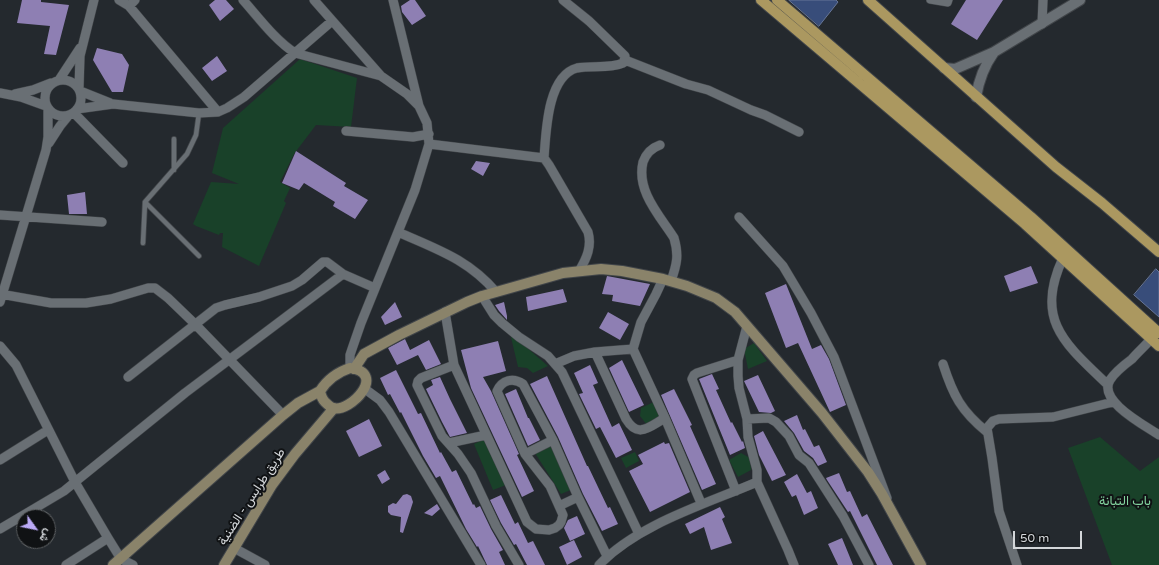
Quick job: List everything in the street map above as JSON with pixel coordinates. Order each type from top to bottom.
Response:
[{"type":"main road","points":[[761,0],[1156,339]]},
{"type":"main road","points":[[776,0],[1031,217],[1156,339]]},
{"type":"main road","points":[[868,0],[1056,167],[1159,252]]},
{"type":"main road","points":[[117,562],[283,415],[298,403],[320,391],[328,381],[335,376],[352,368],[364,354],[445,312],[482,296],[563,273],[579,270],[601,269],[622,271],[667,280],[687,286],[716,298],[735,312],[822,413],[868,472],[921,565]]},
{"type":"main road","points":[[320,391],[323,399],[331,408],[340,408],[360,395],[365,390],[365,377],[361,371],[352,368]]},
{"type":"main road","name":"طريق طرابس - الضنية","points":[[224,565],[272,485],[295,454],[334,408]]},
{"type":"street","points":[[46,150],[52,138],[81,100],[79,90],[79,67],[82,46],[94,0]]},
{"type":"street","points":[[119,0],[132,3],[218,112]]},
{"type":"street","points":[[243,0],[279,40],[295,53],[381,76]]},
{"type":"street","points":[[314,0],[381,76],[407,94],[419,106]]},
{"type":"street","points":[[352,368],[350,355],[352,349],[415,190],[429,144],[427,123],[419,106],[393,0]]},
{"type":"street","points":[[563,0],[596,27],[625,56],[625,60]]},
{"type":"street","points":[[930,0],[948,3],[949,0]]},
{"type":"street","points":[[1042,24],[1043,0]]},
{"type":"street","points":[[944,68],[955,69],[994,52],[1080,0]]},
{"type":"street","points":[[12,94],[47,108],[58,116],[113,104],[199,112],[218,112],[244,97],[332,21]]},
{"type":"street","points":[[82,46],[56,81],[48,87],[45,93],[44,99],[47,108],[48,137],[46,150],[1,297],[50,303],[86,304],[111,299],[152,287],[168,298],[195,324],[283,415]]},
{"type":"street","points":[[976,97],[982,72],[986,63],[994,52]]},
{"type":"street","points":[[625,60],[686,84],[708,90],[751,110],[766,115],[800,132]]},
{"type":"street","points":[[579,270],[587,256],[590,239],[588,232],[544,158],[549,110],[553,94],[561,80],[569,71],[591,67],[614,66],[623,63],[625,60]]},
{"type":"street","points":[[0,93],[12,94],[33,90],[56,81],[66,80],[73,83],[79,90],[113,104]]},
{"type":"street","points":[[73,112],[123,163]]},
{"type":"street","points":[[346,131],[413,137],[429,134]]},
{"type":"street","points":[[429,144],[544,158]]},
{"type":"street","points":[[660,145],[654,147],[645,157],[642,177],[646,193],[674,238],[678,259],[667,280],[656,294],[641,322],[633,349],[665,418],[701,503]]},
{"type":"street","points":[[0,215],[26,218],[102,222]]},
{"type":"street","points":[[739,217],[783,266],[811,313],[834,357],[892,512]]},
{"type":"street","points":[[398,232],[461,261],[478,273],[496,292]]},
{"type":"street","points":[[1063,258],[1054,281],[1051,294],[1051,310],[1064,340],[1108,385]]},
{"type":"street","points":[[128,377],[216,308],[259,298],[292,286],[302,280],[323,262],[327,262],[343,274],[375,288]]},
{"type":"street","points":[[0,529],[64,491],[185,393],[343,274]]},
{"type":"street","points":[[482,296],[502,323],[519,337],[539,349],[555,364],[567,381],[639,534]]},
{"type":"street","points":[[445,312],[454,365],[527,522],[536,529],[549,530],[555,528],[561,522],[563,515],[550,486],[525,454],[498,391],[499,387],[506,381],[510,380],[515,380],[523,384],[553,440],[578,497],[607,556]]},
{"type":"street","points":[[747,326],[738,360],[738,376],[739,388],[747,419],[748,438],[757,470],[757,482],[794,565]]},
{"type":"street","points":[[1156,339],[1119,370],[1110,380],[1108,385],[1110,397],[1113,402],[1159,435]]},
{"type":"street","points":[[0,346],[16,365],[75,482],[108,538],[117,562],[134,565]]},
{"type":"street","points":[[555,364],[574,356],[595,352],[633,349]]},
{"type":"street","points":[[595,352],[626,419],[633,428],[640,431],[665,418]]},
{"type":"street","points":[[736,491],[692,379],[697,373],[738,360]]},
{"type":"street","points":[[943,364],[952,390],[960,404],[969,416],[987,432]]},
{"type":"street","points":[[454,365],[425,376],[418,381],[417,385],[442,436],[458,454],[471,473],[496,526],[519,565]]},
{"type":"street","points":[[365,390],[380,400],[389,412],[481,565]]},
{"type":"street","points":[[1017,565],[999,511],[987,428],[993,420],[1053,417],[1113,402]]},
{"type":"street","points":[[747,419],[769,418],[776,422],[789,436],[799,455],[809,463],[843,516],[869,565]]},
{"type":"street","points":[[0,460],[48,430]]},
{"type":"street","points":[[449,443],[486,435]]},
{"type":"street","points":[[525,454],[553,440]]},
{"type":"street","points":[[599,565],[607,556],[639,534],[701,503],[757,482]]},
{"type":"street","points":[[559,506],[578,497]]},
{"type":"street","points":[[66,565],[108,538]]},
{"type":"street","points":[[234,548],[265,565]]},
{"type":"lane","points":[[143,242],[145,202],[187,154],[196,135],[199,112]]},
{"type":"lane","points":[[174,139],[174,170]]},
{"type":"lane","points":[[145,202],[199,256]]},
{"type":"green space","points":[[300,59],[357,78],[351,127],[316,125],[294,154],[280,182],[290,188],[284,201],[286,203],[259,266],[222,247],[223,233],[220,233],[219,235],[193,224],[211,182],[239,184],[212,173],[223,128]]},
{"type":"green space","points":[[510,333],[548,366],[533,373],[527,368],[518,367]]},
{"type":"green space","points":[[754,343],[767,361],[748,369],[744,349]]},
{"type":"green space","points":[[656,401],[663,418],[647,425],[640,416],[641,408]]},
{"type":"green space","name":"باب التبانة","points":[[1100,437],[1140,471],[1159,457],[1159,565],[1112,565],[1068,448]]},
{"type":"green space","points":[[485,439],[506,485],[493,490],[474,444]]},
{"type":"green space","points":[[553,444],[573,489],[561,494],[535,453]]},
{"type":"green space","points":[[635,452],[639,461],[626,468],[621,458]]},
{"type":"green space","points":[[741,453],[750,458],[751,470],[738,477],[729,460]]},
{"type":"water","points":[[789,0],[836,0],[838,2],[819,26]]},
{"type":"water","points":[[1156,269],[1159,272],[1159,317],[1134,295]]},
{"type":"building","points":[[22,0],[41,0],[41,2],[69,5],[56,55],[44,54],[50,26],[17,23]]},
{"type":"building","points":[[215,0],[226,0],[234,9],[220,21],[209,5]]},
{"type":"building","points":[[410,0],[415,0],[426,16],[412,25],[402,12],[401,6]]},
{"type":"building","points":[[966,0],[1003,0],[977,40],[951,24]]},
{"type":"building","points":[[97,48],[122,54],[129,65],[123,92],[112,92],[93,60]]},
{"type":"building","points":[[217,56],[227,71],[212,81],[202,68]]},
{"type":"building","points":[[296,151],[346,183],[344,186],[368,200],[355,219],[333,206],[335,202],[304,183],[299,190],[282,183]]},
{"type":"building","points":[[476,161],[490,163],[483,176],[471,169]]},
{"type":"building","points":[[85,192],[87,214],[69,214],[67,195]]},
{"type":"building","points":[[1031,266],[1038,283],[1010,292],[1004,276]]},
{"type":"building","points":[[607,276],[650,284],[640,306],[612,301],[613,295],[602,294]]},
{"type":"building","points":[[786,284],[812,349],[821,345],[829,359],[846,405],[830,412],[798,343],[786,348],[765,293]]},
{"type":"building","points":[[563,289],[567,302],[528,311],[526,297]]},
{"type":"building","points":[[395,302],[402,317],[385,325],[381,317]]},
{"type":"building","points":[[504,302],[507,316],[507,320],[495,305]]},
{"type":"building","points":[[608,312],[629,324],[620,340],[599,328]]},
{"type":"building","points":[[405,339],[410,350],[429,340],[441,364],[426,370],[418,355],[397,365],[388,348]]},
{"type":"building","points":[[498,341],[506,371],[483,377],[491,391],[519,454],[517,455],[534,491],[522,497],[471,388],[461,350]]},
{"type":"building","points":[[622,360],[644,405],[629,412],[609,368]]},
{"type":"building","points":[[590,365],[598,383],[593,385],[612,427],[619,423],[632,450],[616,458],[600,427],[596,429],[579,394],[583,393],[574,373]]},
{"type":"building","points":[[396,370],[418,414],[421,413],[440,453],[441,452],[452,472],[456,470],[473,505],[474,504],[476,508],[480,506],[503,550],[499,552],[505,565],[487,565],[478,546],[477,547],[466,529],[440,476],[436,478],[401,412],[400,413],[390,394],[388,395],[380,378]]},
{"type":"building","points":[[712,374],[719,389],[716,390],[731,423],[732,422],[742,442],[743,441],[745,448],[730,455],[699,379]]},
{"type":"building","points":[[758,375],[775,411],[771,413],[759,412],[744,381]]},
{"type":"building","points":[[547,376],[587,466],[608,508],[610,507],[618,524],[602,531],[583,494],[558,437],[530,384]]},
{"type":"building","points":[[440,377],[467,433],[450,437],[426,389],[433,385],[431,380]]},
{"type":"building","points":[[516,389],[528,418],[540,440],[528,446],[505,394]]},
{"type":"building","points":[[674,389],[692,425],[690,426],[716,484],[702,490],[661,395]]},
{"type":"building","points":[[797,415],[803,430],[805,429],[814,447],[819,445],[827,462],[818,466],[813,458],[804,451],[794,433],[784,421]]},
{"type":"building","points":[[369,419],[382,446],[359,457],[346,431]]},
{"type":"building","points":[[763,431],[786,475],[772,481],[759,455],[754,436]]},
{"type":"building","points":[[664,442],[665,444],[669,443],[690,492],[650,512],[629,471],[643,464],[638,455]]},
{"type":"building","points":[[385,470],[390,479],[382,484],[377,475]]},
{"type":"building","points":[[839,473],[847,492],[850,491],[862,517],[867,514],[893,565],[877,565],[850,511],[848,512],[826,478]]},
{"type":"building","points":[[797,474],[807,493],[811,491],[818,508],[804,515],[796,495],[792,497],[784,482]]},
{"type":"building","points":[[407,494],[411,496],[413,502],[403,533],[400,532],[401,517],[391,515],[388,512],[388,506],[393,503],[396,504],[403,495]]},
{"type":"building","points":[[501,495],[515,524],[518,522],[528,543],[533,541],[545,565],[527,565],[516,544],[514,545],[490,500]]},
{"type":"building","points":[[437,504],[440,509],[432,516],[424,513]]},
{"type":"building","points":[[720,507],[725,517],[722,519],[732,543],[711,550],[704,527],[690,534],[685,524]]},
{"type":"building","points":[[577,516],[585,534],[570,541],[564,528],[568,520]]},
{"type":"building","points":[[842,538],[853,565],[838,565],[828,544]]},
{"type":"building","points":[[574,540],[582,557],[567,565],[559,547]]}]
